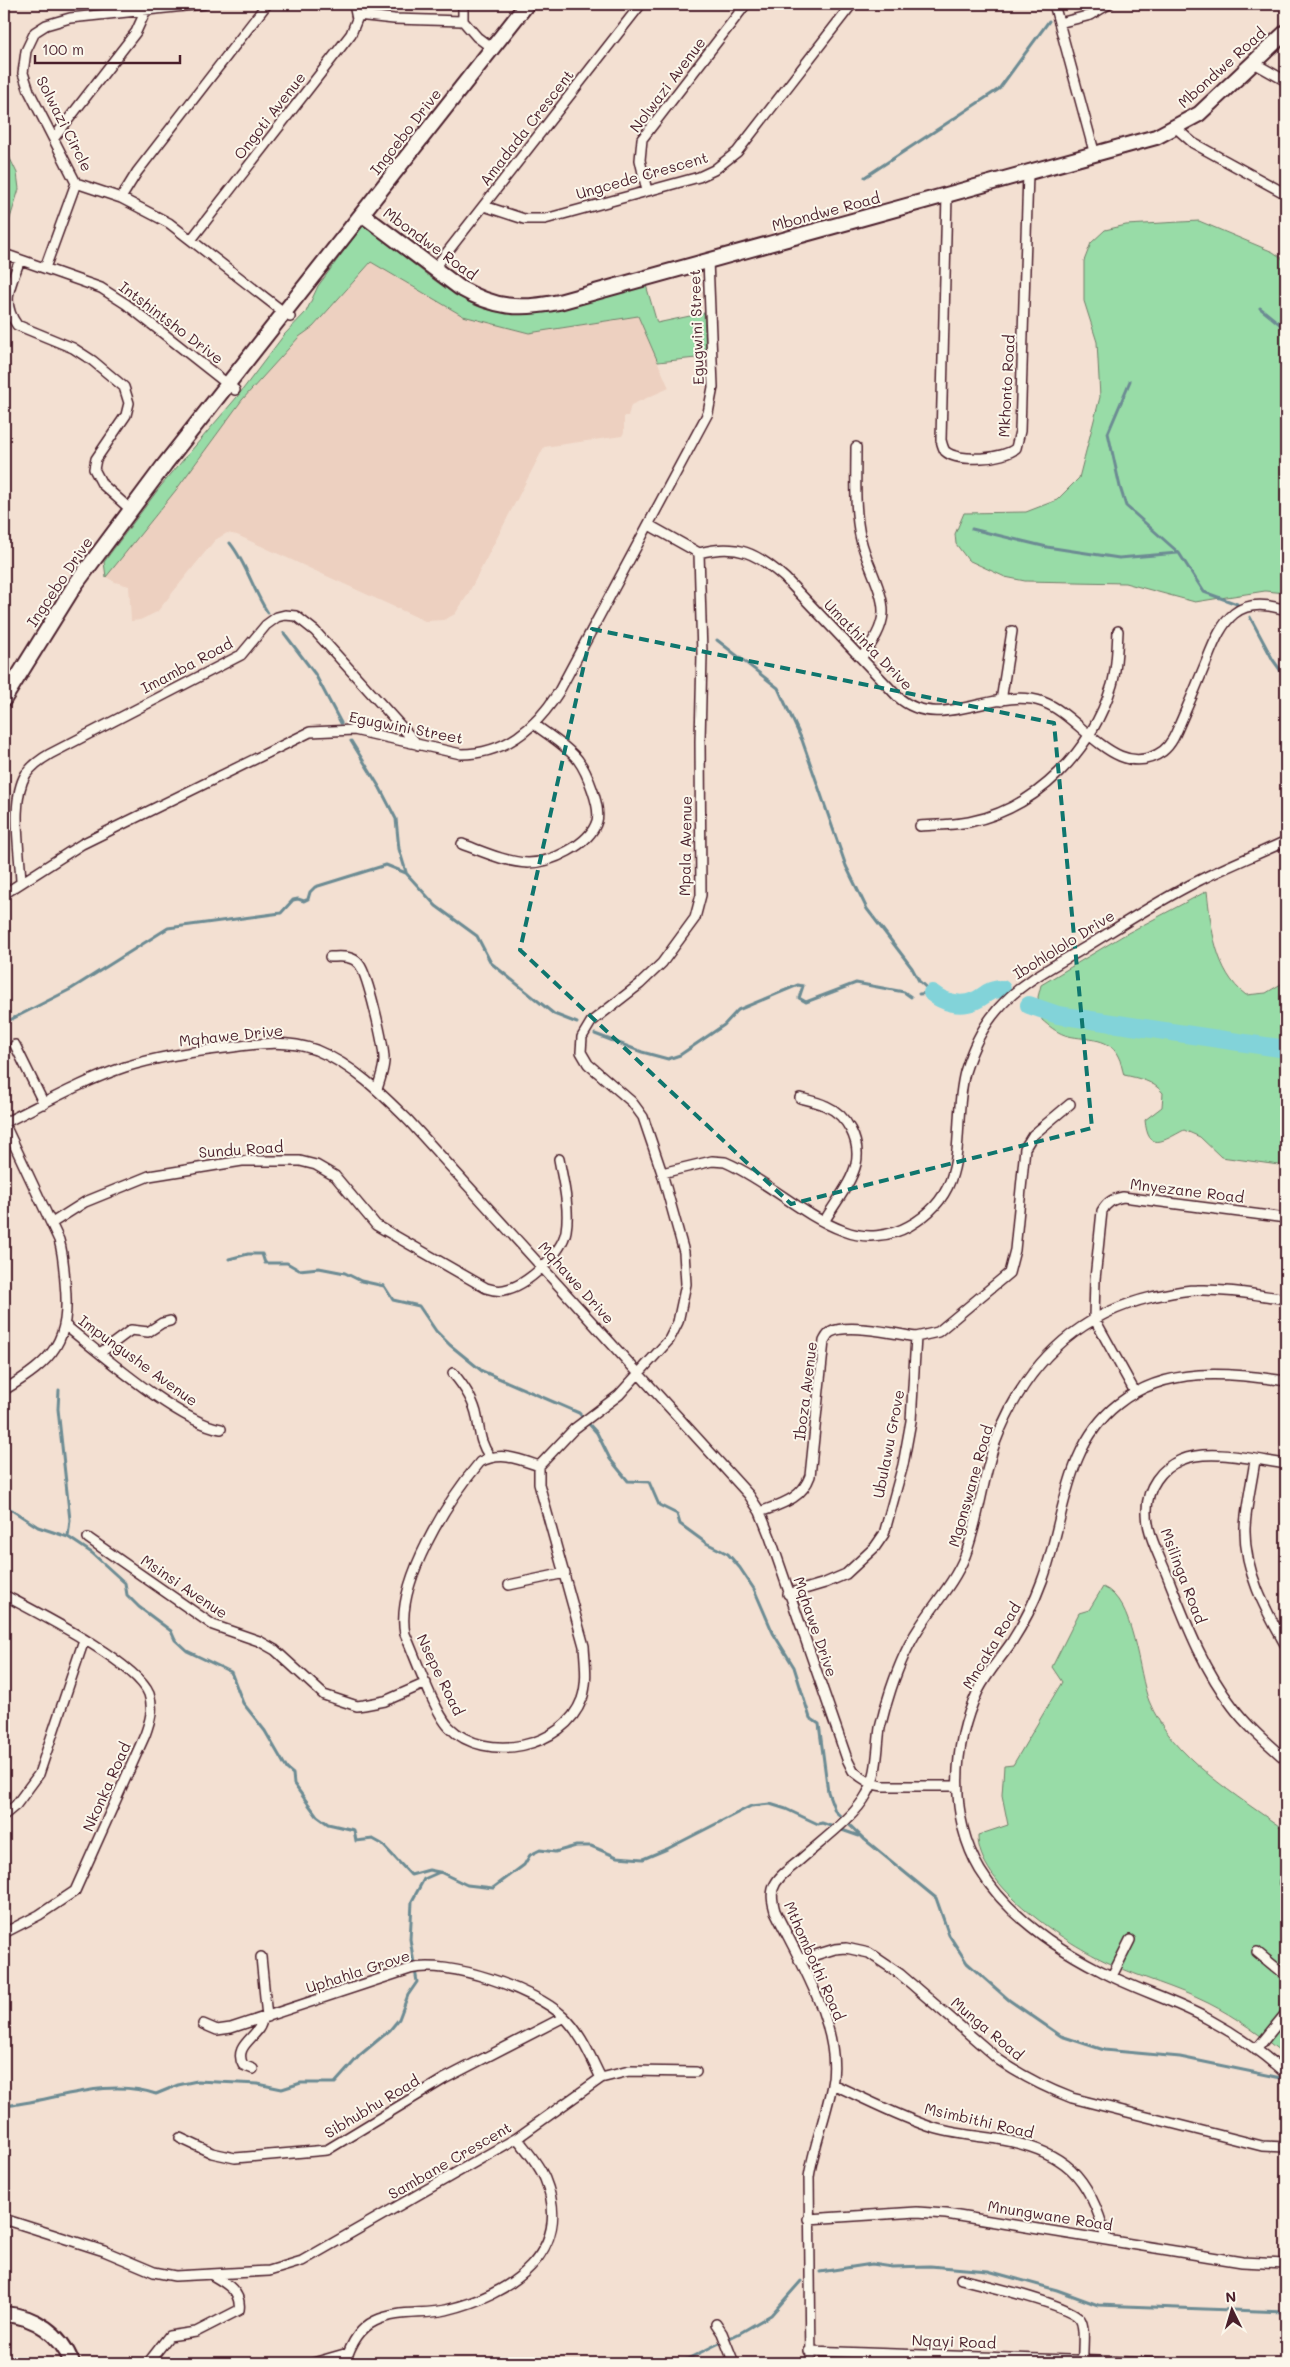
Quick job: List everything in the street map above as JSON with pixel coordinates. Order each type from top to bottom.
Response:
[{"type":"street","name":"Solwazi Circle","points":[[204,4],[60,20],[46,25],[35,32],[26,50],[23,73],[29,91],[76,183],[121,198],[169,223],[287,315]]},
{"type":"street","points":[[121,198],[155,148],[267,4]]},
{"type":"street","points":[[354,4],[357,15],[462,21]]},
{"type":"street","points":[[463,4],[462,21],[477,38],[492,49]]},
{"type":"street","name":"Ingcebo Drive","points":[[4,699],[75,585],[131,510],[232,387],[312,280],[527,4]]},
{"type":"street","name":"Amadada Crescent","points":[[434,269],[641,4]]},
{"type":"street","name":"Nolwazi Avenue","points":[[647,191],[640,160],[642,139],[746,4]]},
{"type":"street","name":"Ungcede Crescent","points":[[484,206],[516,217],[538,219],[699,177],[714,170],[728,161],[750,136],[852,4]]},
{"type":"street","points":[[1054,4],[1095,155]]},
{"type":"street","points":[[1059,23],[1091,15],[1110,4]]},
{"type":"street","points":[[54,138],[136,32],[146,10]]},
{"type":"street","name":"Ongoti Avenue","points":[[191,240],[344,42],[354,27],[357,15]]},
{"type":"street","name":"Mbondwe Road","points":[[363,215],[460,288],[486,301],[525,308],[559,302],[1144,141],[1176,128],[1199,114],[1286,32]]},
{"type":"street","points":[[1254,63],[1286,81]]},
{"type":"street","points":[[1176,128],[1193,143],[1286,194]]},
{"type":"street","name":"Mkhonto Road","points":[[947,195],[941,440],[944,450],[952,455],[969,457],[1004,456],[1016,448],[1020,431],[1028,173]]},
{"type":"street","points":[[46,268],[76,183]]},
{"type":"street","name":"Intshintsho Drive","points":[[4,254],[101,288],[126,304],[232,387]]},
{"type":"street","points":[[20,260],[10,285],[5,306],[17,325],[73,348],[93,361],[124,387],[129,403],[126,415],[96,459],[94,469],[102,484],[131,510]]},
{"type":"street","name":"Egugwini Street","points":[[4,894],[82,844],[303,734],[320,730],[354,730],[461,754],[479,753],[506,745],[520,737],[534,724],[558,693],[704,422],[711,401],[713,370],[708,260]]},
{"type":"street","points":[[856,448],[858,522],[866,558],[881,598],[883,611],[879,629],[862,657]]},
{"type":"street","points":[[649,524],[699,553]]},
{"type":"street","name":"Umathinta Drive","points":[[699,553],[714,549],[735,549],[767,562],[862,657],[898,697],[916,709],[937,711],[1001,700],[1029,699],[1043,701],[1061,711],[1112,752],[1129,759],[1149,758],[1163,751],[1174,737],[1223,623],[1235,612],[1250,606],[1263,604],[1286,610]]},
{"type":"street","name":"Mpala Avenue","points":[[640,1373],[669,1340],[678,1322],[686,1284],[684,1252],[662,1173],[643,1117],[632,1102],[588,1064],[581,1052],[581,1043],[586,1029],[591,1022],[640,984],[662,962],[688,928],[698,907],[701,895],[700,741],[702,654],[699,553]]},
{"type":"street","name":"Imamba Road","points":[[21,882],[18,802],[21,785],[32,767],[50,754],[241,655],[266,625],[281,616],[296,616],[308,624],[418,745]]},
{"type":"street","points":[[1001,700],[1012,630]]},
{"type":"street","points":[[920,826],[971,821],[1008,809],[1052,779],[1090,735],[1112,684],[1118,631]]},
{"type":"street","points":[[4,685],[18,676]]},
{"type":"street","points":[[462,844],[518,862],[540,862],[560,855],[594,829],[598,818],[597,807],[580,764],[571,754],[534,724]]},
{"type":"street","name":"Ibohlololo Drive","points":[[662,1173],[712,1161],[725,1162],[824,1222],[845,1232],[872,1236],[903,1230],[920,1220],[934,1208],[952,1180],[956,1165],[965,1074],[979,1037],[998,1008],[1025,984],[1151,908],[1199,881],[1286,840]]},
{"type":"street","points":[[330,957],[344,957],[356,961],[366,981],[384,1053],[382,1075],[377,1089]]},
{"type":"street","name":"Mqhawe Drive","points":[[4,1123],[111,1072],[192,1052],[280,1043],[295,1044],[322,1054],[349,1068],[377,1089],[543,1266],[749,1494],[760,1512],[847,1760],[854,1771],[872,1784]]},
{"type":"street","points":[[16,1045],[44,1104]]},
{"type":"street","points":[[800,1098],[826,1106],[838,1113],[846,1120],[855,1143],[857,1154],[853,1170],[824,1222]]},
{"type":"street","points":[[916,1337],[930,1336],[938,1332],[1009,1273],[1015,1250],[1025,1148],[1033,1135],[1070,1104]]},
{"type":"street","name":"Impungushe Avenue","points":[[4,1123],[52,1224],[62,1250],[67,1307],[66,1326],[58,1344],[45,1360],[4,1390]]},
{"type":"street","name":"Sundu Road","points":[[52,1224],[85,1202],[149,1176],[242,1161],[300,1161],[316,1165],[335,1176],[376,1225],[486,1288],[495,1290],[512,1288],[524,1282],[543,1266],[561,1246],[566,1231],[564,1185],[559,1159]]},
{"type":"street","name":"Mnyezane Road","points":[[1094,1318],[1102,1212],[1105,1206],[1115,1198],[1123,1197],[1224,1208],[1286,1218]]},
{"type":"street","name":"Mgonswane Road","points":[[872,1784],[881,1726],[892,1687],[917,1632],[957,1573],[966,1554],[991,1457],[1016,1396],[1044,1359],[1068,1337],[1094,1318],[1136,1301],[1180,1291],[1214,1290],[1286,1299]]},
{"type":"street","points":[[1094,1318],[1135,1392]]},
{"type":"street","points":[[100,1353],[131,1330],[148,1332],[162,1323],[170,1321]]},
{"type":"street","name":"Impungushe Avenue","points":[[66,1326],[158,1396],[201,1424],[221,1429]]},
{"type":"street","name":"Iboza Avenue","points":[[760,1512],[802,1493],[807,1485],[810,1476],[824,1342],[827,1335],[832,1332],[848,1329],[916,1337]]},
{"type":"street","name":"Ubulawu Grove","points":[[788,1594],[825,1583],[846,1574],[871,1551],[884,1534],[903,1465],[911,1421],[916,1337]]},
{"type":"street","points":[[453,1373],[472,1402],[477,1418],[480,1441],[490,1457],[502,1455],[539,1466],[574,1429],[619,1395],[640,1373]]},
{"type":"street","name":"Mncaka Road","points":[[1283,2071],[1256,2050],[1209,2020],[1112,1976],[1067,1951],[1032,1927],[1013,1911],[993,1890],[979,1869],[968,1845],[961,1818],[957,1786],[962,1739],[968,1717],[993,1665],[1024,1623],[1036,1600],[1046,1570],[1070,1477],[1079,1453],[1100,1421],[1118,1403],[1135,1392],[1166,1379],[1193,1375],[1236,1375],[1286,1381]]},
{"type":"street","name":"Msilinga Road","points":[[1286,1464],[1207,1455],[1180,1460],[1164,1471],[1153,1485],[1147,1502],[1147,1520],[1151,1536],[1192,1636],[1211,1675],[1232,1706],[1255,1733],[1286,1760]]},
{"type":"street","name":"Nsepe Road","points":[[490,1457],[480,1462],[424,1547],[411,1579],[403,1607],[402,1621],[405,1634],[426,1683],[448,1726],[464,1739],[480,1745],[501,1748],[536,1741],[559,1729],[575,1711],[581,1700],[586,1670],[584,1646],[565,1572],[541,1492],[538,1473],[539,1466]]},
{"type":"street","points":[[1255,1460],[1245,1526],[1246,1552],[1251,1574],[1269,1617],[1286,1646]]},
{"type":"street","name":"Msinsi Avenue","points":[[88,1538],[213,1626],[259,1641],[275,1650],[324,1694],[358,1706],[385,1700],[426,1683]]},
{"type":"street","points":[[509,1585],[565,1572]]},
{"type":"street","name":"Nkonka Road","points":[[4,1595],[50,1618],[134,1674],[148,1692],[152,1704],[152,1714],[145,1736],[75,1891],[4,1933]]},
{"type":"street","points":[[4,1815],[16,1805],[39,1774],[84,1640]]},
{"type":"street","points":[[872,1784],[907,1788],[957,1786]]},
{"type":"street","name":"Mthombothi Road","points":[[811,2363],[809,2351],[809,2177],[813,2154],[832,2084],[835,2060],[833,2044],[821,2008],[774,1911],[772,1901],[773,1888],[779,1878],[861,1803],[872,1784]]},
{"type":"street","points":[[1112,1976],[1130,1940]]},
{"type":"street","name":"Munga Road","points":[[799,1960],[835,1949],[846,1948],[869,1953],[900,1974],[999,2060],[1016,2072],[1053,2091],[1072,2098],[1262,2146],[1286,2147]]},
{"type":"street","points":[[1257,1952],[1286,1976]]},
{"type":"street","points":[[254,2068],[243,2065],[241,2050],[248,2039],[259,2030],[264,2018],[261,1957]]},
{"type":"street","name":"Uphahla Grove","points":[[202,2024],[217,2030],[264,2018],[410,1969],[421,1966],[442,1967],[538,1996],[564,2017],[585,2045],[601,2078]]},
{"type":"street","points":[[1256,2050],[1286,2013]]},
{"type":"street","name":"Sibhubhu Road","points":[[180,2138],[212,2153],[235,2158],[327,2150],[444,2079],[564,2017]]},
{"type":"street","name":"Sambane Crescent","points":[[4,2219],[104,2251],[154,2272],[175,2276],[268,2271],[294,2265],[517,2138],[601,2078],[629,2071],[696,2072]]},
{"type":"street","name":"Msimbithi Road","points":[[832,2084],[934,2128],[1017,2143],[1056,2158],[1067,2165],[1085,2183],[1096,2203],[1106,2239]]},
{"type":"street","points":[[345,2363],[348,2353],[362,2330],[376,2321],[402,2313],[444,2310],[458,2306],[510,2283],[533,2266],[547,2243],[552,2229],[553,2208],[545,2177],[517,2138]]},
{"type":"street","name":"Mnungwane Road","points":[[808,2219],[917,2212],[946,2214],[1242,2262],[1286,2264]]},
{"type":"street","points":[[148,2363],[169,2336],[196,2332],[239,2310],[240,2301],[236,2292],[212,2275]]},
{"type":"street","points":[[961,2278],[1074,2313],[1081,2322],[1083,2360]]},
{"type":"street","points":[[4,2314],[24,2318],[50,2331],[64,2346],[72,2363]]},
{"type":"street","points":[[716,2324],[722,2332],[734,2363]]},
{"type":"street","name":"Nqayi Road","points":[[809,2351],[1158,2363]]},
{"type":"street","points":[[312,2363],[348,2353]]},
{"type":"highlighted area","points":[[592,629],[1054,723],[1092,1128],[791,1204],[520,950]]},
{"type":"shaded area","points":[[371,262],[463,316],[529,333],[638,316],[669,388],[631,405],[628,416],[624,416],[624,432],[622,436],[544,447],[467,596],[455,614],[444,620],[425,621],[237,535],[227,533],[215,540],[157,612],[140,620],[131,621],[129,586],[106,577],[176,490],[242,400],[299,337],[313,327]]},
{"type":"green space","points":[[4,146],[17,173],[19,189],[4,238]]},
{"type":"green space","points":[[1199,221],[1273,252],[1286,261],[1286,593],[1265,591],[1195,602],[1125,583],[1025,581],[1005,577],[968,560],[956,544],[955,534],[964,513],[1026,512],[1057,500],[1079,478],[1100,397],[1097,342],[1084,301],[1084,261],[1091,243],[1105,230],[1126,225]]},
{"type":"green space","points":[[363,225],[452,292],[486,309],[508,313],[555,310],[646,285],[657,323],[704,313],[706,357],[658,362],[638,316],[529,333],[463,316],[371,262],[313,327],[299,337],[242,400],[176,490],[106,577],[104,562],[109,555],[160,487],[237,397],[284,335],[306,312],[318,286]]},
{"type":"green space","points":[[1207,891],[1216,948],[1227,974],[1236,985],[1246,995],[1266,993],[1286,981],[1286,1166],[1221,1157],[1200,1137],[1184,1130],[1158,1142],[1153,1141],[1149,1137],[1145,1120],[1162,1107],[1163,1093],[1145,1081],[1124,1075],[1118,1056],[1114,1049],[1108,1045],[1094,1040],[1065,1035],[1056,1031],[1042,1020],[1038,997],[1041,985],[1124,935]]},
{"type":"green space","points":[[1103,1587],[1114,1595],[1122,1606],[1134,1639],[1149,1701],[1159,1721],[1173,1740],[1208,1774],[1286,1831],[1286,2056],[1268,2041],[1218,2008],[1184,1992],[1109,1963],[1049,1928],[1008,1893],[992,1874],[981,1854],[978,1835],[1008,1825],[1002,1795],[1004,1766],[1013,1765],[1062,1682],[1052,1667],[1079,1613],[1089,1610]]},
{"type":"waterway","points":[[865,177],[999,89],[1049,21]]},
{"type":"waterway","points":[[1260,308],[1286,329]]},
{"type":"waterway","points":[[1130,381],[1108,433],[1126,506],[1179,553],[1204,592],[1237,604]]},
{"type":"waterway","points":[[972,529],[1047,547],[1119,558],[1178,553]]},
{"type":"waterway","points":[[230,543],[241,560],[268,613]]},
{"type":"waterway","points":[[1250,617],[1273,660],[1286,678]]},
{"type":"waterway","points":[[284,633],[315,674],[341,723]]},
{"type":"waterway","points":[[717,640],[778,688],[802,740],[846,866],[867,909],[912,968],[919,981],[932,993]]},
{"type":"waterway","points":[[351,741],[380,788],[396,819],[399,849],[406,872]]},
{"type":"waterway","points":[[4,1023],[71,989],[168,928],[281,913],[293,900],[304,901],[308,899],[310,892],[315,887],[386,865],[406,873],[436,906],[477,936],[491,963],[554,1014],[577,1023]]},
{"type":"waterway","points":[[595,1034],[642,1052],[668,1059],[680,1055],[724,1025],[738,1010],[798,985],[803,986],[799,998],[806,1002],[856,983],[904,992],[911,997]]},
{"type":"waterway","points":[[932,993],[946,1001],[963,1004],[974,1001],[989,992],[1002,989]]},
{"type":"waterway","points":[[919,994],[931,993]]},
{"type":"waterway","points":[[1029,1005],[1058,1015],[1286,1049]]},
{"type":"waterway","points":[[229,1259],[248,1254],[262,1254],[265,1263],[287,1263],[299,1270],[319,1268],[345,1273],[361,1281],[384,1286],[393,1300],[419,1306],[436,1331],[482,1371],[579,1413],[597,1433],[610,1459],[628,1481],[649,1482],[659,1505],[677,1514],[680,1524],[706,1543],[728,1554],[754,1589],[773,1633],[794,1667],[810,1718],[819,1724],[828,1792],[835,1811],[864,1839],[936,1898],[949,1935],[967,1963],[1009,2000],[1061,2036],[1104,2050],[1180,2057],[1286,2079]]},
{"type":"waterway","points":[[59,1390],[58,1409],[70,1520],[68,1537]]},
{"type":"waterway","points":[[4,1505],[38,1527],[68,1537],[92,1553],[125,1583],[127,1595],[139,1607],[171,1631],[175,1640],[187,1651],[231,1672],[243,1703],[265,1731],[287,1769],[293,1774],[294,1784],[317,1816],[328,1824],[354,1830],[356,1841],[373,1839],[382,1844],[411,1875],[429,1870],[439,1872]]},
{"type":"waterway","points":[[4,2106],[99,2089],[137,2089],[156,2094],[178,2085],[197,2081],[258,2084],[282,2089],[301,2083],[335,2083],[360,2055],[390,2030],[399,2019],[408,1995],[417,1982],[410,1939],[412,1901],[424,1879],[440,1872],[467,1885],[493,1888],[524,1865],[530,1855],[540,1850],[555,1852],[576,1846],[591,1846],[617,1857],[643,1859],[667,1849],[751,1806],[770,1804],[786,1809],[818,1824],[822,1823],[859,1836]]},
{"type":"waterway","points":[[820,2272],[872,2264],[892,2267],[930,2266],[988,2271],[1057,2290],[1098,2305],[1286,2312]]},
{"type":"waterway","points":[[679,2363],[740,2333],[771,2315],[801,2281]]}]
